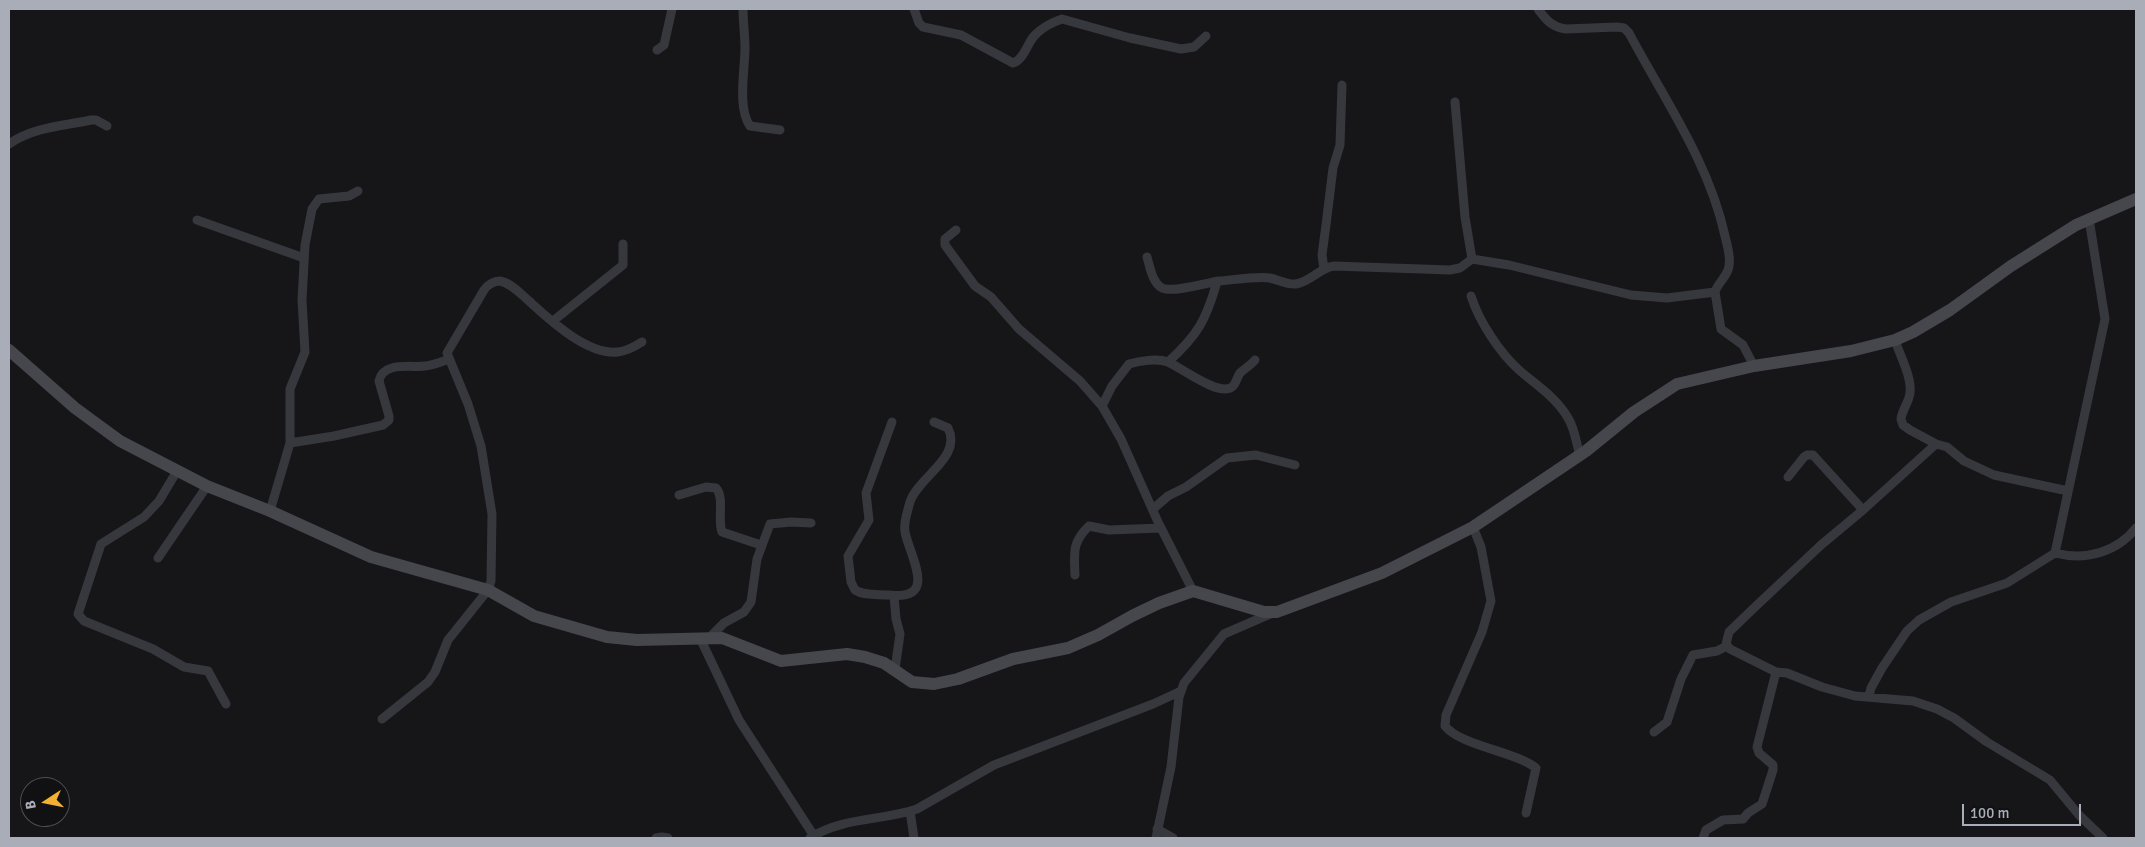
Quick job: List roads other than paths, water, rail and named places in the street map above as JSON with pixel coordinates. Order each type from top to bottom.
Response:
[{"type":"street","points":[[657,50],[664,46],[672,9]]},
{"type":"street","points":[[743,9],[745,51],[742,80],[746,119],[750,126],[780,130]]},
{"type":"street","points":[[914,9],[923,28],[961,35],[1013,63],[1019,61],[1030,40],[1038,32],[1062,19],[1130,38],[1181,49],[1194,47],[1206,36]]},
{"type":"street","points":[[1538,9],[1557,28],[1617,27],[1624,28],[1629,33],[1689,140],[1709,185],[1721,220],[1730,261],[1729,268],[1715,292],[1721,329],[1743,345],[1754,366]]},
{"type":"street","points":[[1324,269],[1322,255],[1333,168],[1340,145],[1342,85]]},
{"type":"street","points":[[1455,102],[1465,217],[1472,259]]},
{"type":"street","points":[[9,144],[22,136],[40,130],[91,120],[96,120],[108,126]]},
{"type":"street","points":[[270,511],[290,443],[290,389],[305,352],[302,300],[304,258],[310,215],[315,203],[319,199],[349,196],[358,191]]},
{"type":"street","points":[[1156,838],[1171,767],[1181,691],[1193,671],[1224,634],[1272,613],[1299,606],[1382,573],[1473,527],[1580,455],[1634,412],[1676,384],[1754,366],[1852,351],[1895,340],[1913,332],[1950,310],[2011,266],[2076,225],[2136,199]]},
{"type":"street","points":[[1870,696],[1871,688],[1882,668],[1907,631],[1919,620],[1952,602],[2008,583],[2055,553],[2106,320],[2089,219]]},
{"type":"street","points":[[197,220],[304,258]]},
{"type":"street","points":[[956,230],[945,239],[945,245],[975,286],[991,297],[1019,329],[1080,381],[1102,406],[1121,439],[1161,528],[1194,591]]},
{"type":"street","points":[[552,321],[623,264],[623,244]]},
{"type":"street","points":[[1147,257],[1153,278],[1162,288],[1171,289],[1217,282],[1270,278],[1293,284],[1313,278],[1324,269],[1334,266],[1450,270],[1460,268],[1472,259],[1509,265],[1631,295],[1667,298],[1715,292]]},
{"type":"street","points":[[382,719],[428,682],[435,672],[448,640],[488,590],[492,568],[492,514],[490,497],[478,436],[447,354],[484,290],[495,282],[500,281],[512,287],[552,321],[583,343],[611,352],[624,351],[642,342]]},
{"type":"street","points":[[1168,362],[1189,343],[1197,332],[1210,308],[1217,282]]},
{"type":"street","points":[[1471,296],[1482,323],[1514,365],[1537,384],[1568,417],[1580,455]]},
{"type":"street","points":[[1895,340],[1900,358],[1908,373],[1910,387],[1901,422],[1910,430],[1936,444],[1947,447],[1964,461],[1994,476],[2068,491]]},
{"type":"street","points":[[9,350],[75,408],[110,435],[177,471],[203,491],[270,511],[372,557],[488,590],[527,612],[550,622],[622,639],[722,638],[781,661],[847,654],[884,663],[912,682],[934,684],[951,681],[1013,659],[1061,650],[1132,616],[1194,591],[1272,613]]},
{"type":"street","points":[[290,443],[383,425],[389,420],[379,381],[383,374],[393,368],[424,366],[449,359]]},
{"type":"street","points":[[1102,406],[1112,386],[1129,364],[1156,360],[1168,362],[1198,380],[1214,386],[1228,388],[1233,386],[1241,372],[1255,360]]},
{"type":"street","points":[[892,422],[866,493],[869,520],[848,559],[851,582],[855,590],[863,593],[906,596],[913,591],[918,581],[915,560],[905,528],[911,500],[922,482],[940,466],[951,441],[948,428],[934,422]]},
{"type":"street","points":[[1727,646],[1726,642],[1729,632],[1821,545],[1936,444]]},
{"type":"street","points":[[1153,509],[1168,496],[1186,487],[1227,458],[1256,455],[1295,465]]},
{"type":"street","points":[[1788,477],[1804,457],[1813,455],[1863,510]]},
{"type":"street","points":[[177,471],[159,501],[144,517],[101,544],[78,614],[84,621],[152,649],[184,667],[208,671],[226,704]]},
{"type":"street","points":[[679,495],[706,487],[716,488],[720,494],[720,524],[722,532],[761,545]]},
{"type":"street","points":[[158,558],[203,491]]},
{"type":"street","points":[[705,638],[749,607],[753,597],[757,559],[770,524],[810,523]]},
{"type":"street","points":[[1074,575],[1075,545],[1078,538],[1089,526],[1109,530],[1161,528]]},
{"type":"street","points":[[1473,527],[1481,547],[1491,601],[1482,632],[1446,715],[1445,726],[1454,734],[1536,768],[1526,813]]},
{"type":"street","points":[[2055,553],[2067,556],[2103,552],[2116,546],[2136,528]]},
{"type":"street","points":[[894,596],[896,619],[900,634],[895,669]]},
{"type":"street","points":[[705,638],[739,720],[812,837],[831,828],[865,818],[910,811],[994,766],[1154,704],[1181,691]]},
{"type":"street","points":[[1727,646],[1776,672],[1787,673],[1856,696],[1922,703],[1954,718],[1986,742],[2050,780],[2079,815],[2103,838]]},
{"type":"street","points":[[1654,732],[1667,722],[1680,679],[1693,655],[1717,651],[1727,646]]},
{"type":"street","points":[[1703,838],[1706,830],[1723,820],[1743,819],[1748,813],[1762,804],[1773,765],[1758,753],[1757,747],[1776,672]]},
{"type":"street","points":[[910,811],[914,838]]},
{"type":"street","points":[[1158,829],[1173,838]]},
{"type":"street","points":[[656,838],[662,836],[668,838]]}]
